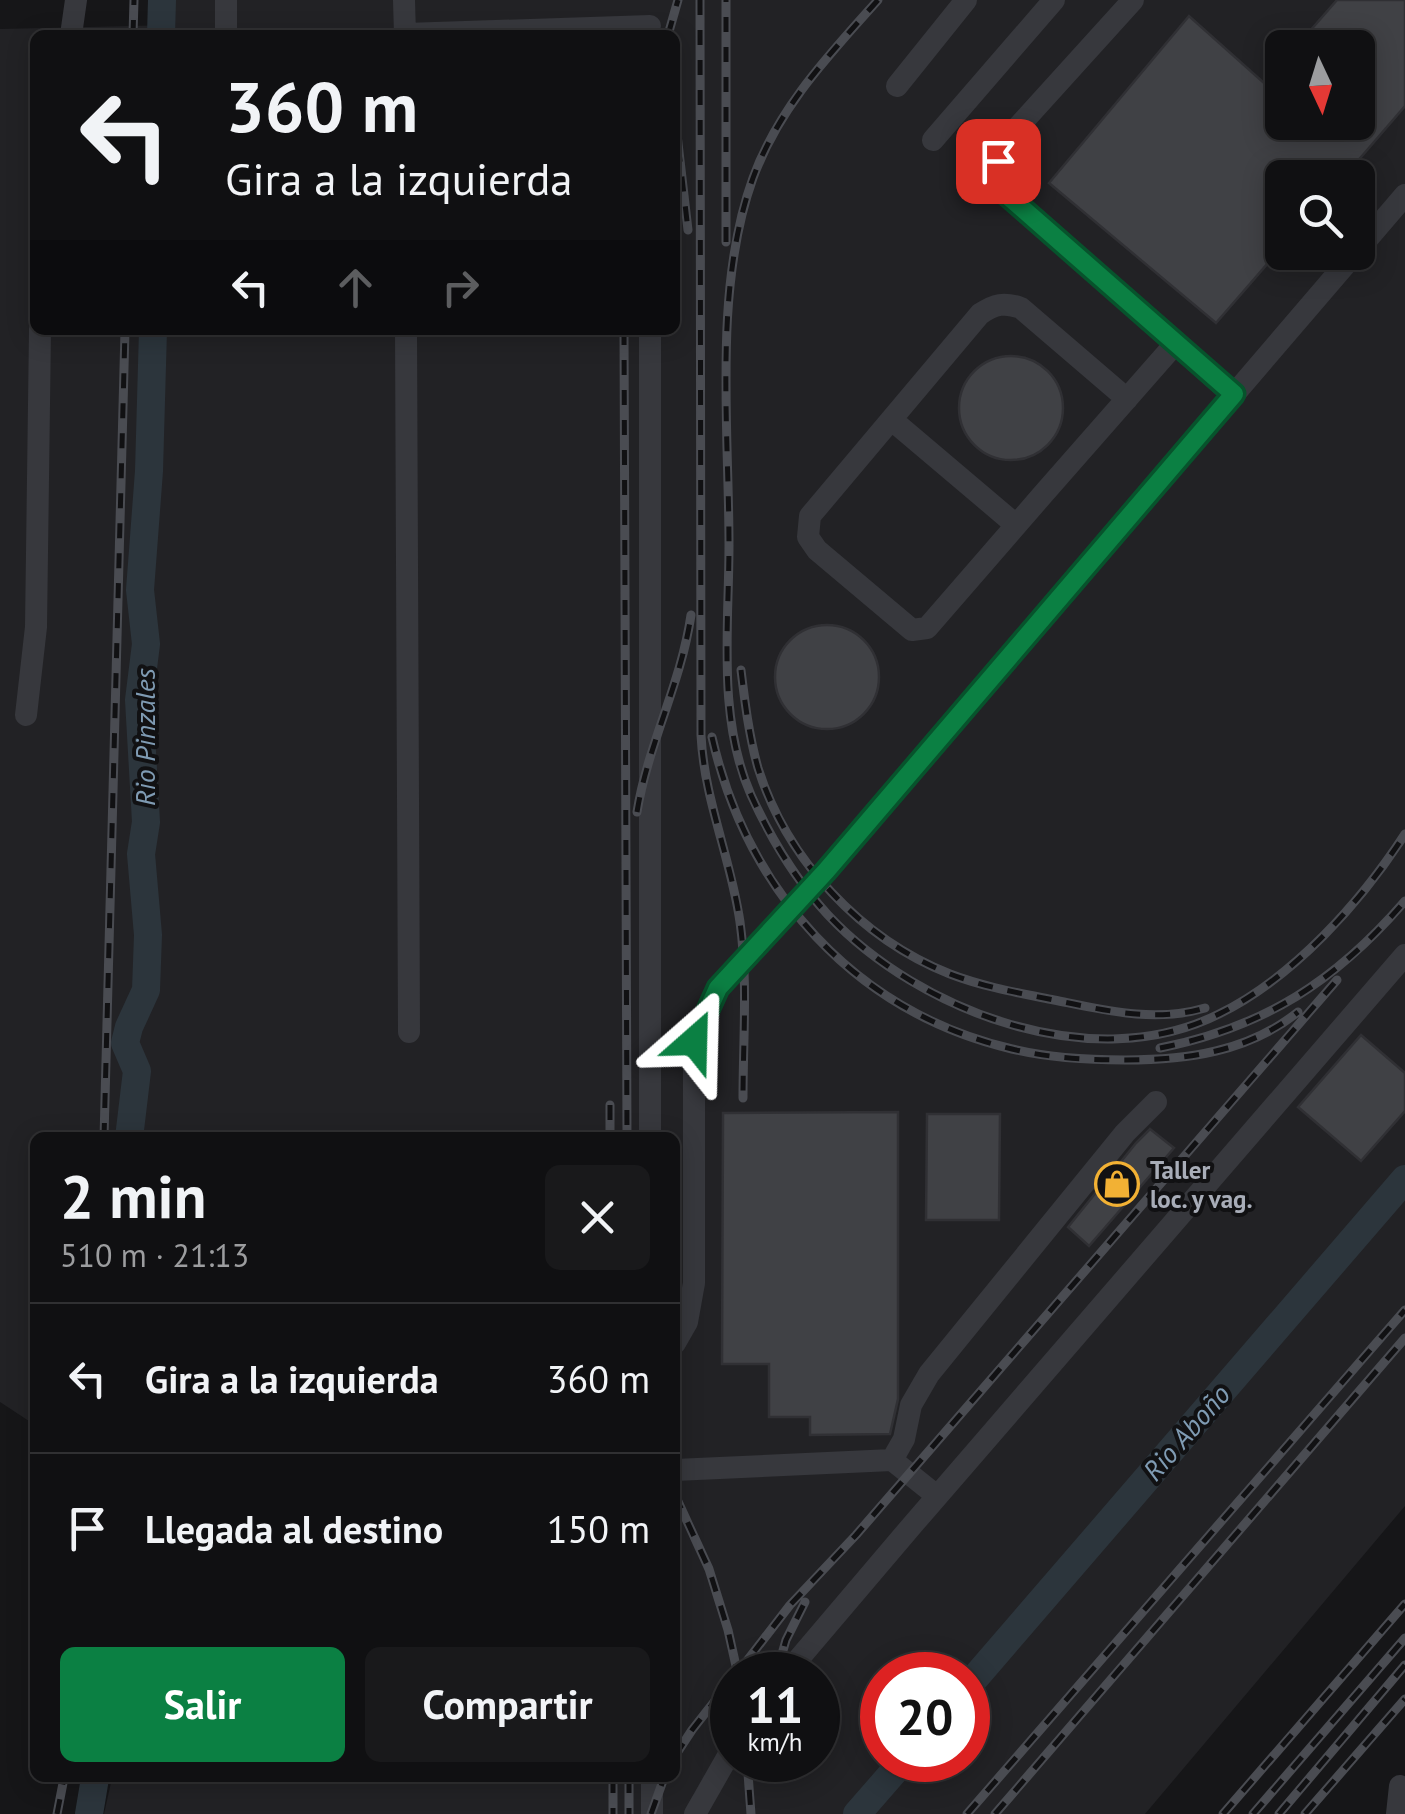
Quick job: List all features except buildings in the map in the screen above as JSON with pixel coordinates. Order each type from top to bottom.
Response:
[{"type":"street","points":[[72,30],[76,0]]},
{"type":"street","points":[[226,0],[226,30]]},
{"type":"street","points":[[404,0],[405,30]]},
{"type":"street","points":[[650,0],[650,30]]},
{"type":"street","points":[[898,86],[966,0]]},
{"type":"street","points":[[933,140],[1054,0]]},
{"type":"street","points":[[1134,0],[1018,128],[998,161],[999,188],[1234,394]]},
{"type":"street","points":[[1375,229],[1405,195]]},
{"type":"street","points":[[680,1334],[687,1322],[694,1283],[694,1041],[718,988],[826,871],[1340,270]]},
{"type":"street","points":[[1127,399],[1022,308],[993,305],[980,314],[810,516],[808,537],[817,550],[912,630],[926,628],[1016,525],[1127,399],[1175,344]]},
{"type":"street","points":[[26,715],[36,627],[40,335]]},
{"type":"street","points":[[406,335],[409,1032]]},
{"type":"street","points":[[650,335],[650,1132]]},
{"type":"street","points":[[892,420],[1016,525]]},
{"type":"street","points":[[805,1652],[1405,955]]},
{"type":"street","points":[[892,1460],[904,1440],[910,1404],[929,1374],[1125,1132],[1156,1102]]},
{"type":"street","points":[[680,1470],[892,1460],[937,1496]]},
{"type":"street","points":[[652,1782],[652,1814]]},
{"type":"street","points":[[695,1814],[713,1782]]},
{"type":"street","points":[[1397,1814],[1400,1786]]},
{"type":"shaded area","points":[[174,0],[1405,0],[1405,1506],[1145,1814],[104,1814],[111,1782],[680,1782],[680,1132],[30,1132],[30,1422],[0,1402],[0,29],[172,25]]},
{"type":"waterway","name":"Rio Pinzales","points":[[161,30],[162,0]]},
{"type":"waterway","name":"Rio Pinzales","points":[[130,1132],[137,1071],[125,1043],[146,990],[148,935],[141,854],[146,822],[139,700],[146,644],[140,590],[153,335]]},
{"type":"waterway","name":"Rio Aboño","points":[[990,1660],[1405,1179]]},
{"type":"waterway","name":"Rio Pinzales","points":[[89,1814],[94,1782]]},
{"type":"waterway","name":"Rio Aboño","points":[[857,1814],[885,1782]]},
{"type":"railway","points":[[133,30],[134,0]]},
{"type":"railway","points":[[669,30],[678,0]]},
{"type":"railway","points":[[700,0],[701,735],[707,782],[740,922],[743,1098]]},
{"type":"railway","points":[[726,0],[726,242]]},
{"type":"railway","points":[[878,0],[807,83],[777,128],[753,178],[732,266],[726,359],[729,704],[740,766],[785,858],[828,915],[866,950],[910,980],[959,1006],[1011,1024],[1064,1036],[1118,1039],[1170,1032],[1219,1014],[1273,980],[1346,912],[1405,834]]},
{"type":"railway","points":[[680,160],[688,230]]},
{"type":"railway","points":[[104,1132],[125,335]]},
{"type":"railway","points":[[624,335],[627,1132]]},
{"type":"railway","points":[[637,812],[691,615]]},
{"type":"railway","points":[[741,670],[758,768],[788,834],[832,892],[887,940],[950,974],[1015,992],[1148,1015],[1205,1008]]},
{"type":"railway","points":[[712,737],[728,793],[752,846],[781,894],[816,937],[857,975],[904,1006],[955,1031],[1040,1055],[1148,1060],[1238,1045],[1279,1026],[1298,1012]]},
{"type":"railway","points":[[1160,1048],[1233,1027],[1296,997],[1352,955],[1405,901]]},
{"type":"railway","points":[[754,1652],[790,1605],[856,1535],[1337,980]]},
{"type":"railway","points":[[610,1105],[610,1132]]},
{"type":"railway","points":[[967,1814],[1405,1310]]},
{"type":"railway","points":[[995,1814],[1405,1338]]},
{"type":"railway","points":[[680,1506],[709,1569],[733,1652]]},
{"type":"railway","points":[[783,1652],[805,1602]]},
{"type":"railway","points":[[1223,1814],[1405,1604]]},
{"type":"railway","points":[[1253,1814],[1405,1638]]},
{"type":"railway","points":[[1279,1814],[1405,1665]]},
{"type":"railway","points":[[1305,1814],[1405,1699]]},
{"type":"railway","points":[[680,1748],[710,1707]]},
{"type":"railway","points":[[57,1814],[63,1782]]},
{"type":"railway","points":[[613,1782],[613,1814]]},
{"type":"railway","points":[[629,1782],[629,1814]]},
{"type":"railway","points":[[651,1814],[663,1782]]},
{"type":"railway","points":[[749,1782],[751,1814]]},
{"type":"place","name":"Taller loc. y vag.","points":[[1117,1184]]},
{"type":"route","points":[[694,1041],[718,988],[826,871],[1234,394],[999,188],[998,161]]}]
